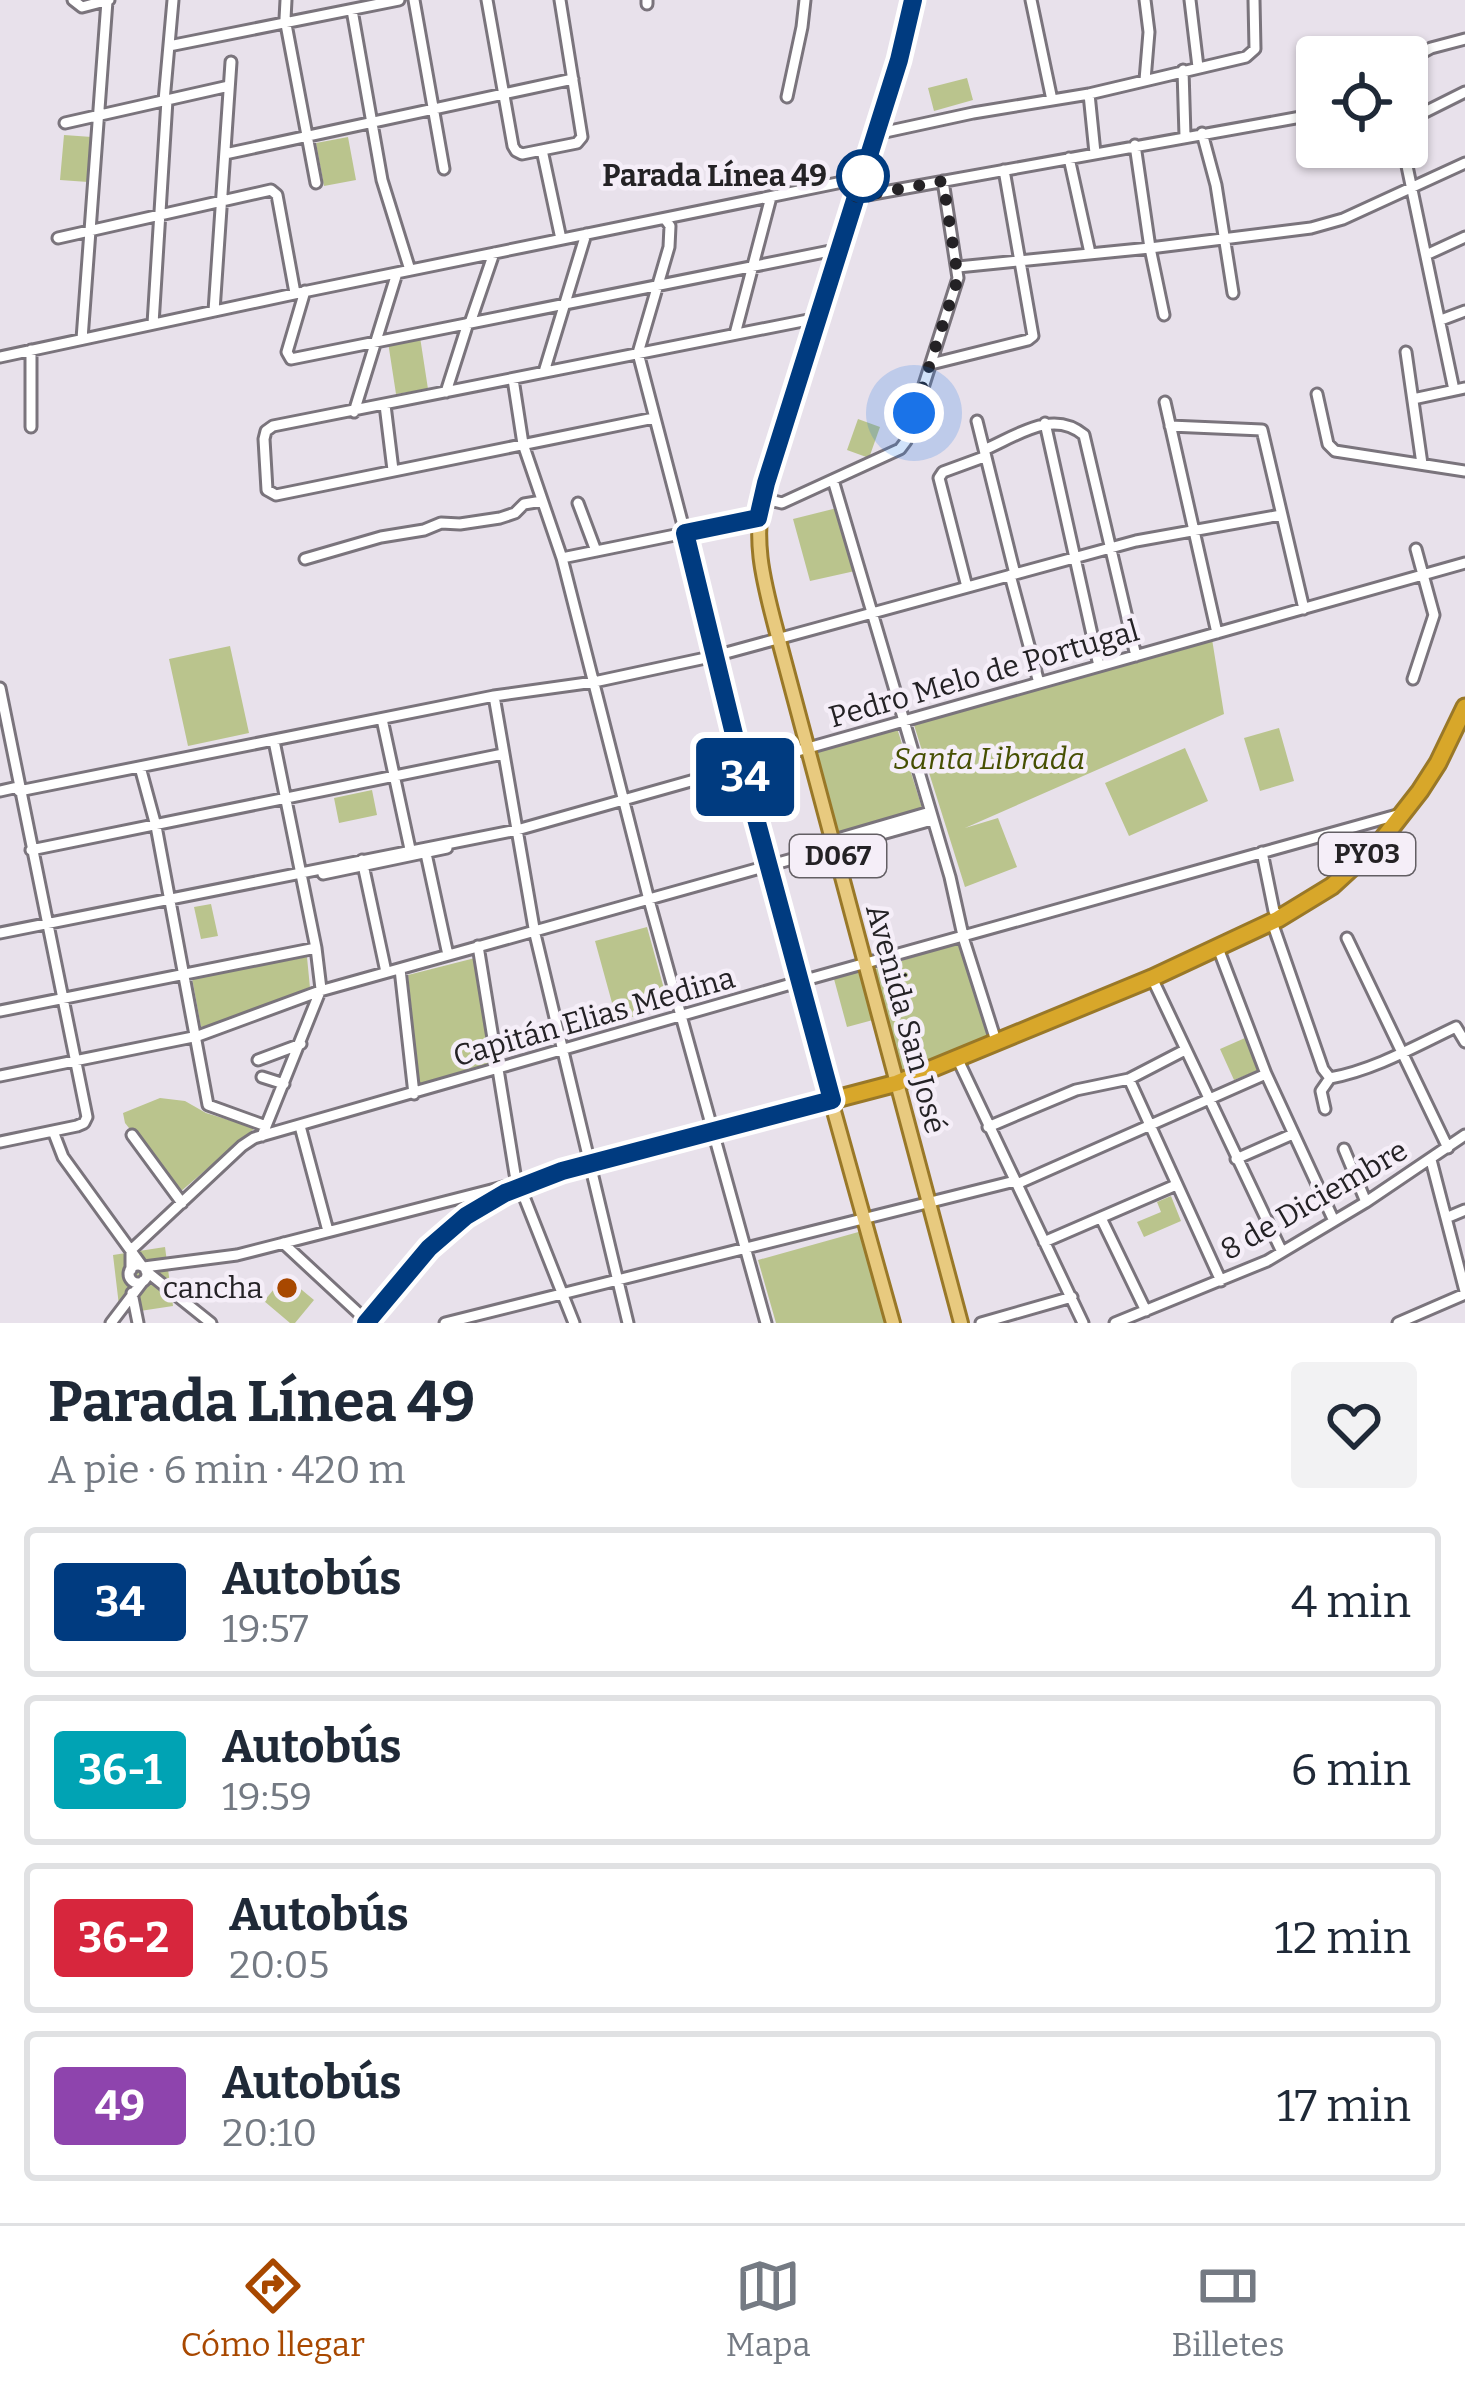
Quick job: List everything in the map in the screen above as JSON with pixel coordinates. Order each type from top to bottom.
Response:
[{"type":"highway","name":"PY03","points":[[366,1322],[416,1262],[466,1216],[520,1186],[590,1163],[897,1083],[1152,978],[1319,895],[1381,841],[1405,812],[1438,763],[1465,707]]},
{"type":"main road","name":"D067","points":[[758,518],[907,30],[909,0]]},
{"type":"main road","points":[[685,533],[758,518]]},
{"type":"main road","name":"Avenida San José","points":[[758,518],[758,553],[778,639],[962,1323]]},
{"type":"main road","name":"D067","points":[[685,533],[798,982],[892,1323]]},
{"type":"street","points":[[77,3],[108,0],[82,339]]},
{"type":"street","points":[[153,324],[173,0]]},
{"type":"street","points":[[286,0],[286,24],[316,183]]},
{"type":"street","points":[[169,46],[399,0]]},
{"type":"street","points":[[415,0],[444,169]]},
{"type":"street","points":[[487,0],[516,151],[522,154],[578,142],[582,137],[560,0]]},
{"type":"street","points":[[787,97],[805,0]]},
{"type":"street","points":[[1030,0],[1052,100]]},
{"type":"street","points":[[1145,0],[1149,32],[1145,80]]},
{"type":"street","points":[[1190,0],[1198,67]]},
{"type":"street","points":[[876,134],[1089,94],[1246,57],[1255,49],[1254,0]]},
{"type":"street","points":[[352,10],[382,180],[410,270]]},
{"type":"street","points":[[1428,50],[1465,39]]},
{"type":"street","points":[[214,311],[231,62]]},
{"type":"street","points":[[1184,70],[1185,136]]},
{"type":"street","points":[[225,154],[573,79]]},
{"type":"street","points":[[65,123],[229,86]]},
{"type":"street","points":[[1428,111],[1465,92]]},
{"type":"street","points":[[1089,94],[1094,153]]},
{"type":"street","points":[[856,197],[1296,118]]},
{"type":"street","points":[[1202,133],[1216,185],[1232,293]]},
{"type":"street","points":[[1136,146],[1164,315]]},
{"type":"street","points":[[542,151],[560,239]]},
{"type":"street","points":[[1069,158],[1090,253]]},
{"type":"street","points":[[958,267],[1328,225],[1465,163]]},
{"type":"street","points":[[1407,168],[1459,389],[1413,399]]},
{"type":"street","points":[[931,364],[1033,335],[1004,170]]},
{"type":"street","points":[[0,357],[862,178]]},
{"type":"street","points":[[761,499],[782,503],[901,448],[906,441],[956,288],[958,267],[943,181]]},
{"type":"street","points":[[58,238],[271,190],[300,292],[287,352],[291,359],[840,249]]},
{"type":"street","points":[[735,334],[771,197]]},
{"type":"street","points":[[562,558],[685,533],[638,353],[669,247],[670,226],[665,219]]},
{"type":"street","points":[[544,372],[586,234]]},
{"type":"street","points":[[1426,255],[1465,237]]},
{"type":"street","points":[[446,393],[494,253]]},
{"type":"street","points":[[354,412],[397,273]]},
{"type":"street","points":[[1441,320],[1465,311]]},
{"type":"street","points":[[654,418],[275,495],[267,490],[264,451],[266,431],[273,426],[818,318]]},
{"type":"street","points":[[31,427],[32,350]]},
{"type":"street","points":[[1406,352],[1422,464]]},
{"type":"street","points":[[513,379],[523,444],[562,558],[622,799],[766,1323]]},
{"type":"street","points":[[1317,394],[1328,444],[1335,451],[1465,471]]},
{"type":"street","points":[[1165,402],[1217,633]]},
{"type":"street","points":[[385,405],[394,470]]},
{"type":"street","points":[[977,421],[1039,683]]},
{"type":"street","points":[[1045,423],[1099,666]]},
{"type":"street","points":[[968,587],[940,478],[943,472],[1045,423],[1073,427],[1087,440],[1136,656]]},
{"type":"street","points":[[1170,426],[1262,430],[1304,609]]},
{"type":"street","points":[[833,480],[997,1044]]},
{"type":"street","points":[[305,559],[441,523],[510,516],[524,504],[542,501]]},
{"type":"street","points":[[578,503],[596,551]]},
{"type":"street","points":[[0,790],[715,656],[1112,548],[1281,514]]},
{"type":"street","points":[[1413,679],[1435,615],[1416,549]]},
{"type":"street","name":"Pedro Melo de Portugal","points":[[0,936],[516,830],[1465,563]]},
{"type":"street","points":[[0,688],[86,1117],[82,1124],[0,1142]]},
{"type":"street","points":[[494,696],[535,930],[628,1323]]},
{"type":"street","points":[[382,719],[410,849]]},
{"type":"street","points":[[140,767],[208,1105],[264,1131],[320,991],[316,947],[274,741]]},
{"type":"street","points":[[31,850],[503,754]]},
{"type":"street","name":"Capitán Elias Medina","points":[[130,1250],[264,1131],[300,1126],[1405,812]]},
{"type":"street","points":[[0,1076],[195,1037],[320,991],[770,866],[931,816]]},
{"type":"street","name":"Pedro Melo de Portugal","points":[[362,862],[410,849],[425,850]]},
{"type":"street","points":[[425,850],[448,955]]},
{"type":"street","points":[[1265,851],[1274,911],[1322,1069],[1330,1078]]},
{"type":"street","points":[[362,862],[386,973]]},
{"type":"street","points":[[1347,938],[1448,1148]]},
{"type":"street","points":[[478,946],[513,1162],[574,1323]]},
{"type":"street","points":[[0,1011],[316,947]]},
{"type":"street","points":[[1218,948],[1266,1074],[1334,1221]]},
{"type":"street","points":[[400,968],[414,1094]]},
{"type":"street","points":[[1152,978],[1282,1252]]},
{"type":"street","points":[[1325,1109],[1321,1091],[1330,1078],[1456,1028],[1465,1042]]},
{"type":"street","points":[[258,1060],[301,1044]]},
{"type":"street","points":[[988,1127],[1076,1090],[1129,1079],[1185,1050]]},
{"type":"street","points":[[958,1060],[1083,1323]]},
{"type":"street","points":[[445,1323],[1016,1182],[1266,1074]]},
{"type":"street","points":[[262,1077],[284,1084]]},
{"type":"street","points":[[1129,1079],[1221,1281]]},
{"type":"street","points":[[300,1126],[328,1231]]},
{"type":"street","points":[[53,1131],[63,1157],[130,1250],[140,1273],[211,1323]]},
{"type":"street","points":[[1236,1159],[1293,1134]]},
{"type":"street","points":[[131,1135],[182,1203]]},
{"type":"street","name":"8 de Diciembre","points":[[1114,1323],[1282,1252],[1465,1135]]},
{"type":"street","points":[[1344,1150],[1366,1202]]},
{"type":"street","points":[[1398,1323],[1465,1293],[1430,1160]]},
{"type":"street","points":[[1044,1242],[1176,1185]]},
{"type":"street","points":[[140,1273],[237,1255],[520,1186]]},
{"type":"street","points":[[458,1198],[466,1216]]},
{"type":"street","points":[[1446,1218],[1465,1210]]},
{"type":"street","points":[[1101,1218],[1146,1311]]},
{"type":"street","points":[[282,1243],[366,1322]]},
{"type":"street","points":[[111,1323],[132,1295],[140,1273]]},
{"type":"street","points":[[132,1295],[138,1323]]},
{"type":"street","points":[[981,1323],[1072,1297]]},
{"type":"green space","points":[[967,78],[973,100],[934,111],[928,88]]},
{"type":"green space","points":[[64,135],[92,137],[88,182],[60,180]]},
{"type":"green space","points":[[348,137],[356,180],[324,186],[316,143]]},
{"type":"green space","points":[[420,337],[428,389],[396,394],[388,342]]},
{"type":"green space","points":[[858,419],[880,427],[869,458],[847,450]]},
{"type":"green space","points":[[837,508],[855,571],[810,581],[793,519]]},
{"type":"green space","name":"Santa Librada","points":[[1212,639],[1224,714],[965,828],[998,818],[1017,867],[965,887],[914,725]]},
{"type":"green space","points":[[230,646],[249,733],[188,746],[169,659]]},
{"type":"green space","points":[[897,728],[923,811],[839,835],[816,752]]},
{"type":"green space","points":[[1279,728],[1294,781],[1260,791],[1244,738]]},
{"type":"green space","points":[[1185,748],[1208,801],[1129,836],[1105,783]]},
{"type":"green space","points":[[372,790],[377,815],[339,823],[334,798]]},
{"type":"green space","points":[[211,904],[218,936],[201,939],[194,907]]},
{"type":"green space","points":[[647,927],[669,1007],[617,1021],[595,941]]},
{"type":"green space","points":[[958,943],[988,1036],[902,1073],[875,969]]},
{"type":"green space","points":[[307,957],[310,988],[201,1027],[192,978]]},
{"type":"green space","points":[[475,958],[493,1067],[419,1088],[408,975]]},
{"type":"green space","points":[[859,972],[873,1020],[847,1027],[834,979]]},
{"type":"green space","points":[[1245,1038],[1259,1070],[1234,1080],[1220,1049]]},
{"type":"green space","points":[[160,1098],[185,1101],[206,1113],[255,1128],[180,1192],[125,1123],[123,1113]]},
{"type":"green space","points":[[1171,1196],[1181,1221],[1144,1237],[1137,1222],[1161,1212],[1157,1202]]},
{"type":"green space","points":[[862,1231],[885,1323],[776,1323],[758,1260]]},
{"type":"green space","points":[[165,1247],[173,1306],[120,1314],[113,1255]]},
{"type":"green space","name":"cancha","points":[[285,1276],[314,1300],[295,1323],[264,1301]]},
{"type":"bus line","name":"34","points":[[366,1323],[429,1248],[466,1216],[505,1193],[562,1171],[832,1100],[685,533],[758,518],[899,60],[913,0]]},
{"type":"place","name":"Parada Línea 49","points":[[863,176]]},
{"type":"place","name":"cancha","points":[[287,1288]]},
{"type":"route","points":[[863,176],[856,197],[943,181],[958,278],[914,413]]}]
